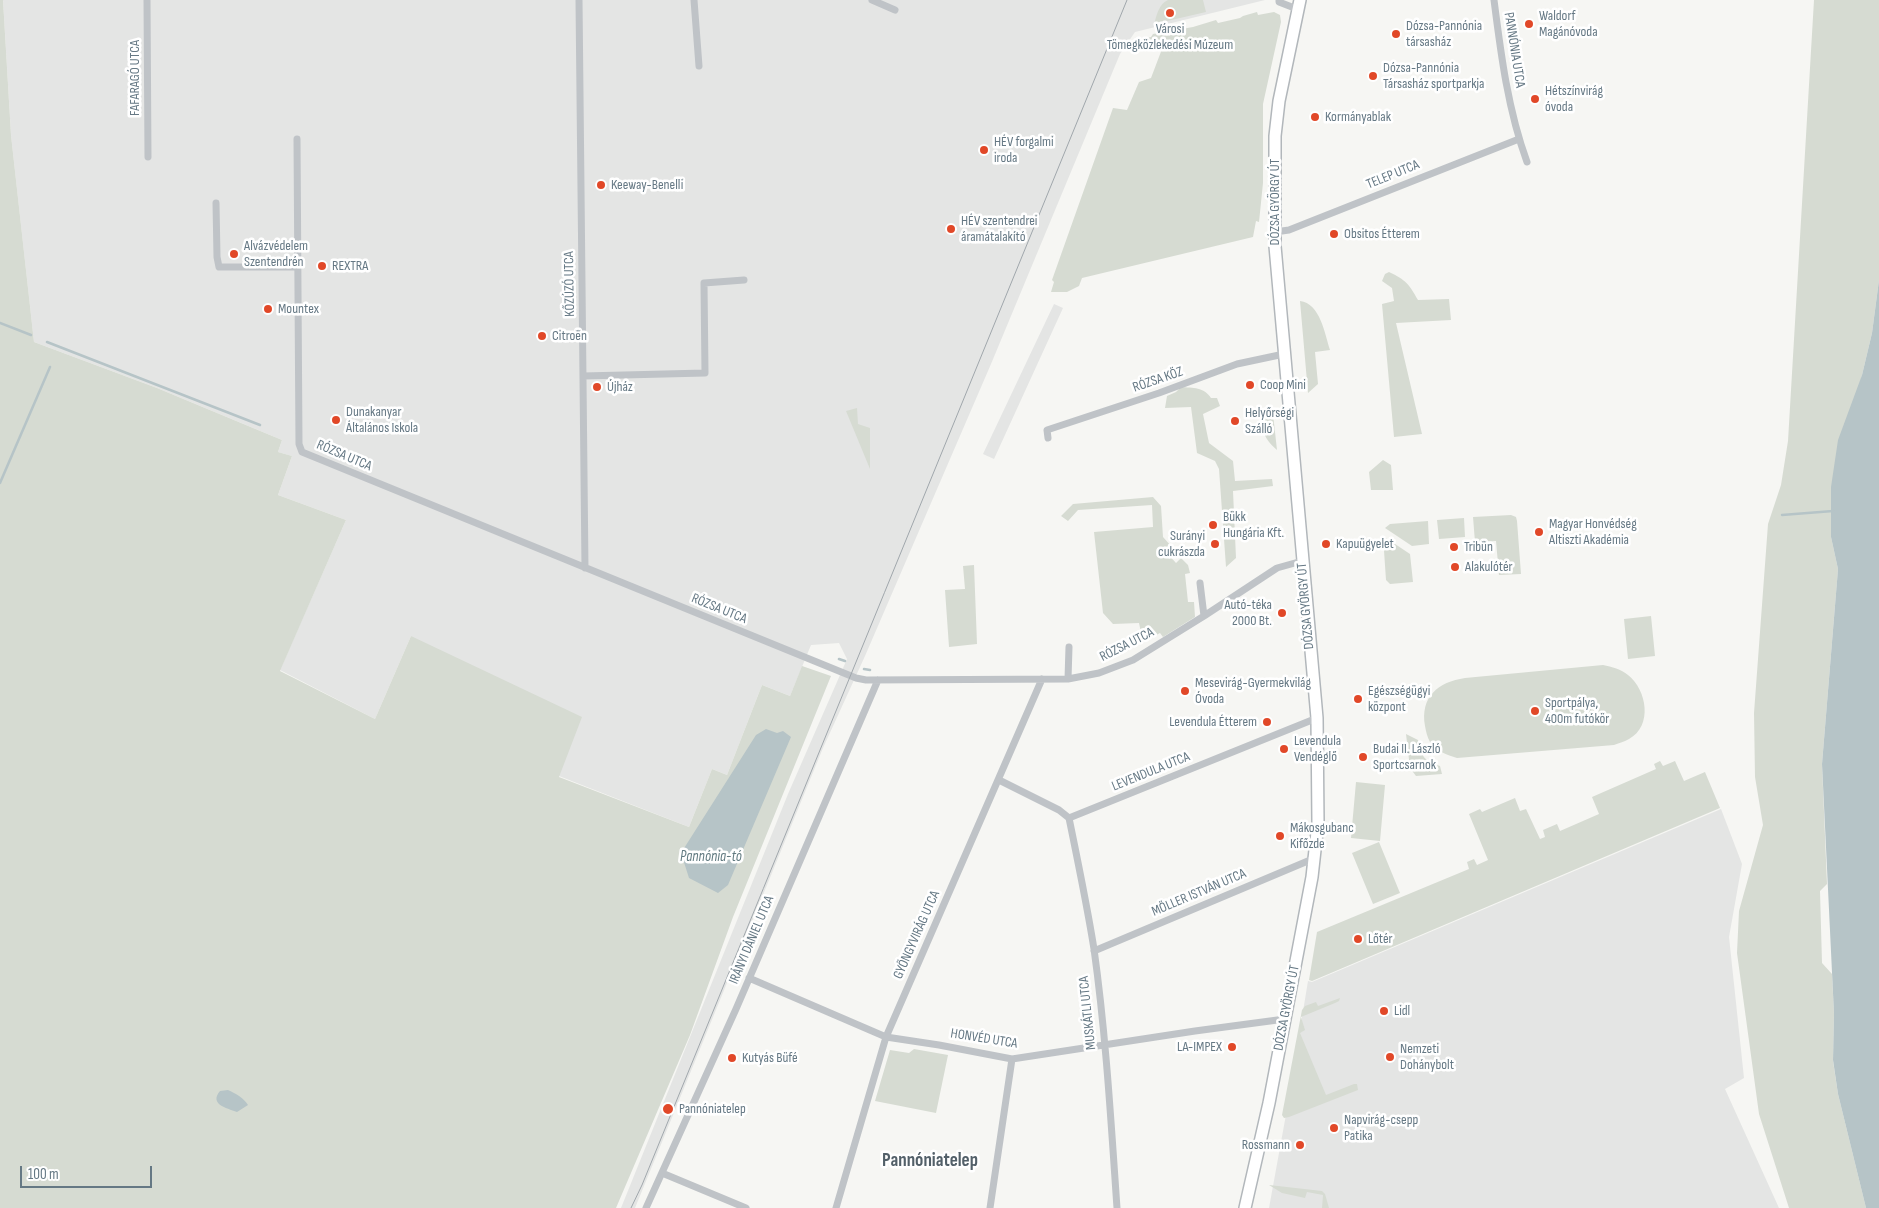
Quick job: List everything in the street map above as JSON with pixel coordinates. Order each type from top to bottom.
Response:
[{"type":"main road","name":"DÓZSA GYÖRGY ÚT","points":[[1245,1208],[1269,1103],[1315,858],[1318,823],[1317,718],[1284,354],[1275,232],[1275,136],[1279,101],[1299,5]]},
{"type":"street","name":"FAFARAGÓ UTCA","points":[[147,0],[148,157]]},
{"type":"street","name":"KŐZÚZÓ UTCA","points":[[579,0],[585,568]]},
{"type":"street","points":[[694,0],[699,66]]},
{"type":"street","points":[[872,0],[894,10]]},
{"type":"street","points":[[1279,0],[1279,2],[1299,5]]},
{"type":"street","name":"PANNÓNIA UTCA","points":[[1494,0],[1502,63],[1519,139],[1527,162]]},
{"type":"street","name":"RÓZSA UTCA","points":[[297,139],[299,444],[302,452],[856,678],[878,680],[1068,679],[1099,673],[1133,660],[1277,568],[1302,561]]},
{"type":"street","name":"TELEP UTCA","points":[[1275,232],[1289,230],[1519,139]]},
{"type":"street","points":[[216,203],[217,257],[219,267],[297,267]]},
{"type":"street","points":[[583,376],[705,373],[704,283],[744,280]]},
{"type":"street","name":"RÓZSA KÖZ","points":[[1048,438],[1047,430],[1160,397],[1237,364],[1284,354]]},
{"type":"street","points":[[1200,583],[1204,616]]},
{"type":"street","points":[[1068,679],[1069,647]]},
{"type":"street","name":"GYÖNGYVIRÁG UTCA","points":[[836,1208],[886,1037],[1042,679]]},
{"type":"street","name":"IRÁNYI DÁNIEL UTCA","points":[[646,1208],[749,978],[878,680]]},
{"type":"street","name":"LEVENDULA UTCA","points":[[1069,818],[1317,718]]},
{"type":"street","points":[[999,780],[1059,810],[1069,818]]},
{"type":"street","name":"MUSKÁTLI UTCA","points":[[1069,818],[1094,951],[1105,1046],[1117,1208]]},
{"type":"street","name":"MÖLLER ISTVÁN UTCA","points":[[1094,951],[1315,858]]},
{"type":"street","name":"HONVÉD UTCA","points":[[749,978],[886,1037],[1012,1059],[1284,1019]]},
{"type":"street","points":[[990,1208],[1012,1059]]},
{"type":"street","points":[[662,1173],[746,1208]]},
{"type":"shaded area","points":[[0,0],[3,0],[11,135],[34,342],[157,388],[282,440],[278,452],[292,456],[278,495],[346,520],[280,671],[375,719],[411,636],[582,717],[559,777],[689,827],[712,769],[727,775],[762,685],[790,696],[802,666],[831,676],[733,917],[690,1035],[616,1208],[0,1208]]},
{"type":"shaded area","points":[[3,0],[1265,0],[1135,32],[1120,54],[991,364],[865,656],[823,748],[635,1208],[621,1208],[788,794],[847,659],[839,643],[811,645],[790,696],[762,685],[727,775],[712,769],[689,827],[559,776],[411,636],[375,719],[280,670],[346,520],[278,495],[292,456],[278,452],[282,440],[157,388],[34,342],[11,135]]},
{"type":"shaded area","points":[[1168,0],[1203,0],[1206,12],[1154,24],[1160,7]]},
{"type":"shaded area","points":[[1814,0],[1879,0],[1879,280],[1872,333],[1862,375],[1831,537],[1838,569],[1822,764],[1827,884],[1820,891],[1822,963],[1832,974],[1834,1014],[1833,1061],[1838,1094],[1866,1208],[1789,1208],[1759,1114],[1737,953],[1739,911],[1763,825],[1755,777],[1754,713],[1768,524],[1781,485],[1788,441]]},
{"type":"shaded area","points":[[1257,12],[1258,15],[1274,12],[1280,15],[1281,22],[1263,104],[1263,183],[1259,222],[1256,221],[1253,237],[1082,278],[1079,286],[1067,292],[1051,292],[1054,282],[1052,280],[1113,108],[1127,110],[1139,82],[1151,78],[1162,49],[1142,41],[1143,39],[1151,37],[1153,34],[1193,27],[1216,20],[1218,23]]},
{"type":"shaded area","points":[[1389,272],[1406,283],[1418,300],[1449,299],[1451,320],[1396,323],[1422,434],[1394,437],[1382,304],[1394,301],[1392,288],[1382,281],[1385,274]]},
{"type":"shaded area","points":[[1300,301],[1307,303],[1317,313],[1324,328],[1330,350],[1315,352],[1318,384],[1308,393]]},
{"type":"shaded area","points":[[1054,304],[1063,308],[994,459],[983,454]]},
{"type":"shaded area","points":[[1181,387],[1198,389],[1208,394],[1211,398],[1217,398],[1220,406],[1203,414],[1209,443],[1233,461],[1235,481],[1272,479],[1273,486],[1233,491],[1236,558],[1226,567],[1219,469],[1215,461],[1197,453],[1191,407],[1165,408],[1167,396],[1176,392]]},
{"type":"shaded area","points":[[1272,405],[1277,450],[1265,436],[1262,422],[1263,409]]},
{"type":"shaded area","points":[[857,408],[858,424],[870,428],[870,469],[846,411]]},
{"type":"shaded area","points":[[1383,460],[1391,465],[1393,490],[1371,490],[1369,472]]},
{"type":"shaded area","points":[[1153,497],[1161,506],[1163,537],[1172,547],[1167,553],[1176,563],[1181,558],[1188,565],[1190,573],[1185,574],[1188,602],[1194,602],[1195,617],[1163,637],[1160,633],[1143,642],[1139,623],[1113,624],[1103,613],[1094,532],[1153,527],[1152,505],[1078,510],[1068,521],[1061,516],[1073,504]]},
{"type":"shaded area","points":[[1511,515],[1516,517],[1517,521],[1521,574],[1499,575],[1496,541],[1475,542],[1473,517]]},
{"type":"shaded area","points":[[1464,518],[1465,537],[1439,539],[1437,520]]},
{"type":"shaded area","points":[[1428,521],[1429,544],[1412,546],[1385,528],[1390,524]]},
{"type":"shaded area","points":[[1383,536],[1410,554],[1413,582],[1390,584],[1386,580]]},
{"type":"shaded area","points":[[974,565],[977,644],[949,647],[945,590],[965,589],[963,566]]},
{"type":"shaded area","points":[[1651,616],[1655,656],[1628,659],[1624,619]]},
{"type":"shaded area","name":"Sportpálya, 400m futókör","points":[[1603,665],[1613,667],[1628,675],[1640,689],[1643,698],[1645,708],[1642,726],[1637,733],[1625,741],[1614,745],[1457,758],[1439,750],[1432,745],[1428,738],[1424,716],[1425,707],[1433,693],[1447,683],[1465,678]]},
{"type":"shaded area","points":[[1406,734],[1418,740],[1424,757],[1440,766],[1442,774],[1416,776],[1410,768]]},
{"type":"shaded area","points":[[1660,761],[1663,766],[1675,761],[1684,781],[1705,772],[1720,808],[1312,981],[1309,980],[1317,932],[1469,869],[1467,862],[1474,859],[1477,865],[1488,860],[1469,814],[1480,809],[1482,812],[1515,798],[1520,811],[1526,809],[1540,839],[1545,837],[1543,830],[1557,824],[1560,831],[1599,814],[1592,797],[1656,769],[1654,764]]},
{"type":"shaded area","points":[[1356,782],[1385,785],[1380,841],[1351,838]]},
{"type":"shaded area","points":[[1721,809],[1742,864],[1729,937],[1744,1078],[1725,1089],[1779,1208],[1269,1208],[1308,981],[1312,982]]},
{"type":"shaded area","points":[[1379,842],[1400,893],[1373,904],[1352,853]]},
{"type":"shaded area","points":[[1340,998],[1335,1003],[1301,1017],[1305,1030],[1300,1033],[1326,1095],[1354,1084],[1357,1084],[1358,1090],[1284,1118],[1282,1115],[1302,1010],[1305,1006],[1316,1002],[1318,1006]]},
{"type":"shaded area","points":[[914,1049],[948,1055],[936,1113],[875,1101],[890,1050],[909,1053]]},
{"type":"shaded area","points":[[1269,1185],[1322,1191],[1325,1194],[1329,1208],[1322,1208],[1323,1195],[1307,1192],[1305,1198],[1282,1193]]},
{"type":"water","points":[[1879,280],[1879,1208],[1866,1208],[1838,1094],[1833,1060],[1834,1014],[1822,764],[1838,569],[1831,537],[1831,487],[1838,440],[1862,375],[1872,333]]},
{"type":"water","name":"Pannónia-tó","points":[[766,729],[777,733],[783,731],[791,737],[728,885],[718,893],[689,878],[681,853],[756,735]]},
{"type":"water","points":[[228,1090],[242,1098],[248,1105],[237,1112],[220,1105],[216,1099],[217,1095],[220,1091]]},
{"type":"waterway","points":[[0,323],[31,335]]},
{"type":"waterway","points":[[47,342],[260,425]]},
{"type":"waterway","points":[[0,483],[50,367]]},
{"type":"waterway","points":[[1782,515],[1833,511]]},
{"type":"waterway","points":[[839,659],[845,661]]},
{"type":"waterway","points":[[864,669],[870,670]]},
{"type":"tram line","points":[[631,1208],[1127,0]]},
{"type":"place","name":"Városi Tömegközlekedési Múzeum","points":[[1170,13]]},
{"type":"place","name":"Waldorf Magánóvoda","points":[[1529,24]]},
{"type":"place","name":"Dózsa-Pannónia társasház","points":[[1396,34]]},
{"type":"place","name":"Dózsa-Pannónia Társasház sportparkja","points":[[1373,76]]},
{"type":"place","name":"Hétszínvirág óvoda","points":[[1535,99]]},
{"type":"place","name":"Kormányablak","points":[[1315,117]]},
{"type":"place","name":"HÉV forgalmi iroda","points":[[984,150]]},
{"type":"place","name":"Keeway-Benelli","points":[[601,185]]},
{"type":"place","name":"HÉV szentendrei áramátalakító","points":[[951,229]]},
{"type":"place","name":"Obsitos Étterem","points":[[1334,234]]},
{"type":"place","name":"Alvázvédelem Szentendrén","points":[[234,254]]},
{"type":"place","name":"REXTRA","points":[[322,266]]},
{"type":"place","name":"Mountex","points":[[268,309]]},
{"type":"place","name":"Citroën","points":[[542,336]]},
{"type":"place","name":"Coop Mini","points":[[1250,385]]},
{"type":"place","name":"Újház","points":[[597,387]]},
{"type":"place","name":"Dunakanyar Általános Iskola","points":[[336,420]]},
{"type":"place","name":"Helyőrségi Szálló","points":[[1235,421]]},
{"type":"place","name":"Bükk Hungária Kft.","points":[[1213,525]]},
{"type":"place","name":"Magyar Honvédség Altiszti Akadémia","points":[[1539,532]]},
{"type":"place","name":"Surányi cukrászda","points":[[1215,544]]},
{"type":"place","name":"Kapuügyelet","points":[[1326,544]]},
{"type":"place","name":"Tribün","points":[[1454,547]]},
{"type":"place","name":"Alakulótér","points":[[1455,567]]},
{"type":"place","name":"Autó-téka 2000 Bt.","points":[[1282,613]]},
{"type":"place","name":"Mesevirág-Gyermekvilág Óvoda","points":[[1185,691]]},
{"type":"place","name":"Egészségügyi központ","points":[[1358,699]]},
{"type":"place","name":"Sportpálya, 400m futókör","points":[[1535,711]]},
{"type":"place","name":"Levendula Étterem","points":[[1267,722]]},
{"type":"place","name":"Levendula Vendéglő","points":[[1284,749]]},
{"type":"place","name":"Budai II. László Sportcsarnok","points":[[1363,757]]},
{"type":"place","name":"Mákosgubanc Kifőzde","points":[[1280,836]]},
{"type":"place","name":"Lőtér","points":[[1358,939]]},
{"type":"place","name":"Lidl","points":[[1384,1011]]},
{"type":"place","name":"LA-IMPEX","points":[[1232,1047]]},
{"type":"place","name":"Nemzeti Dohánybolt","points":[[1390,1057]]},
{"type":"place","name":"Kutyás Büfé","points":[[732,1058]]},
{"type":"place","name":"Pannóniatelep","points":[[668,1109]]},
{"type":"place","name":"Napvirág-csepp Patika","points":[[1334,1128]]},
{"type":"place","name":"Rossmann","points":[[1300,1145]]},
{"type":"district","name":"Pannóniatelep","points":[[930,1161]]}]
